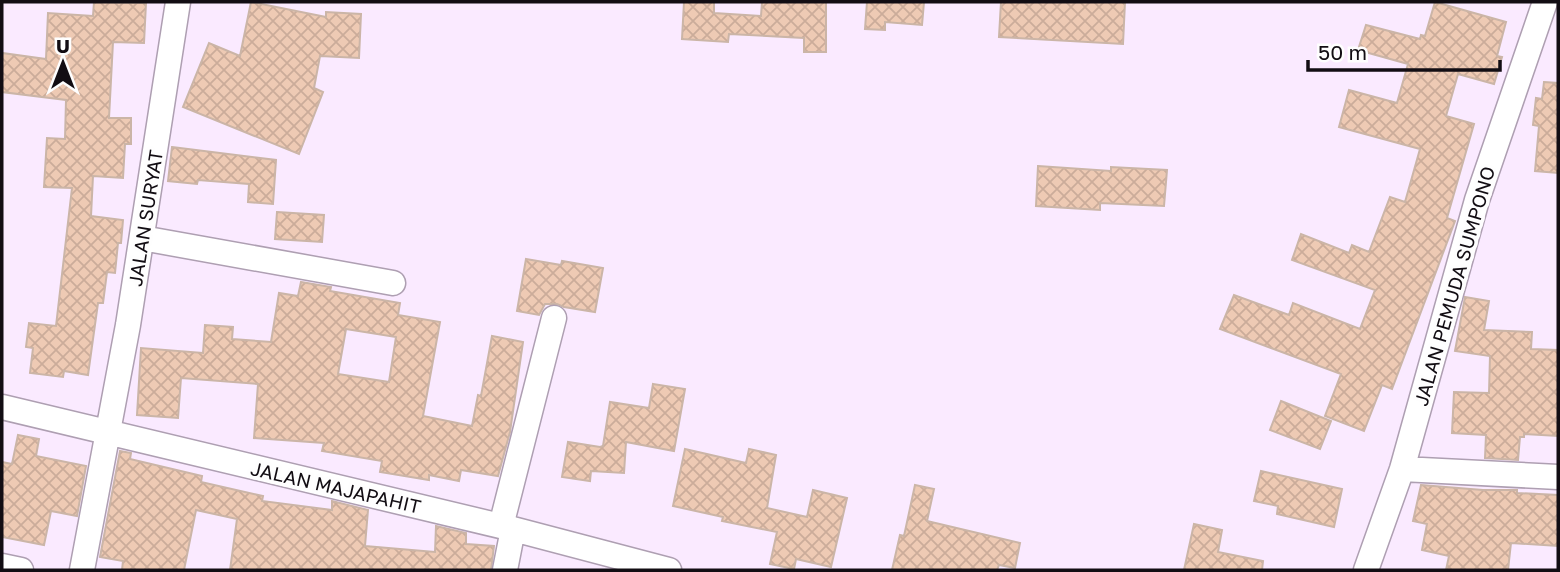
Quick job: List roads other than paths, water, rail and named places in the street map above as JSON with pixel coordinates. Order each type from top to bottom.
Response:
[{"type":"street","name":"JALAN SURYAT","points":[[82,570],[109,433],[142,238],[178,2]]},
{"type":"street","name":"JALAN PEMUDA SUMPONO","points":[[1366,570],[1402,469],[1477,201],[1545,2]]},
{"type":"street","points":[[142,238],[393,282]]},
{"type":"street","points":[[505,570],[507,527],[554,318]]},
{"type":"street","name":"JALAN MAJAPAHIT","points":[[2,407],[507,527],[669,570]]},
{"type":"street","points":[[1402,469],[1558,477]]},
{"type":"street","points":[[2,566],[21,570]]}]
